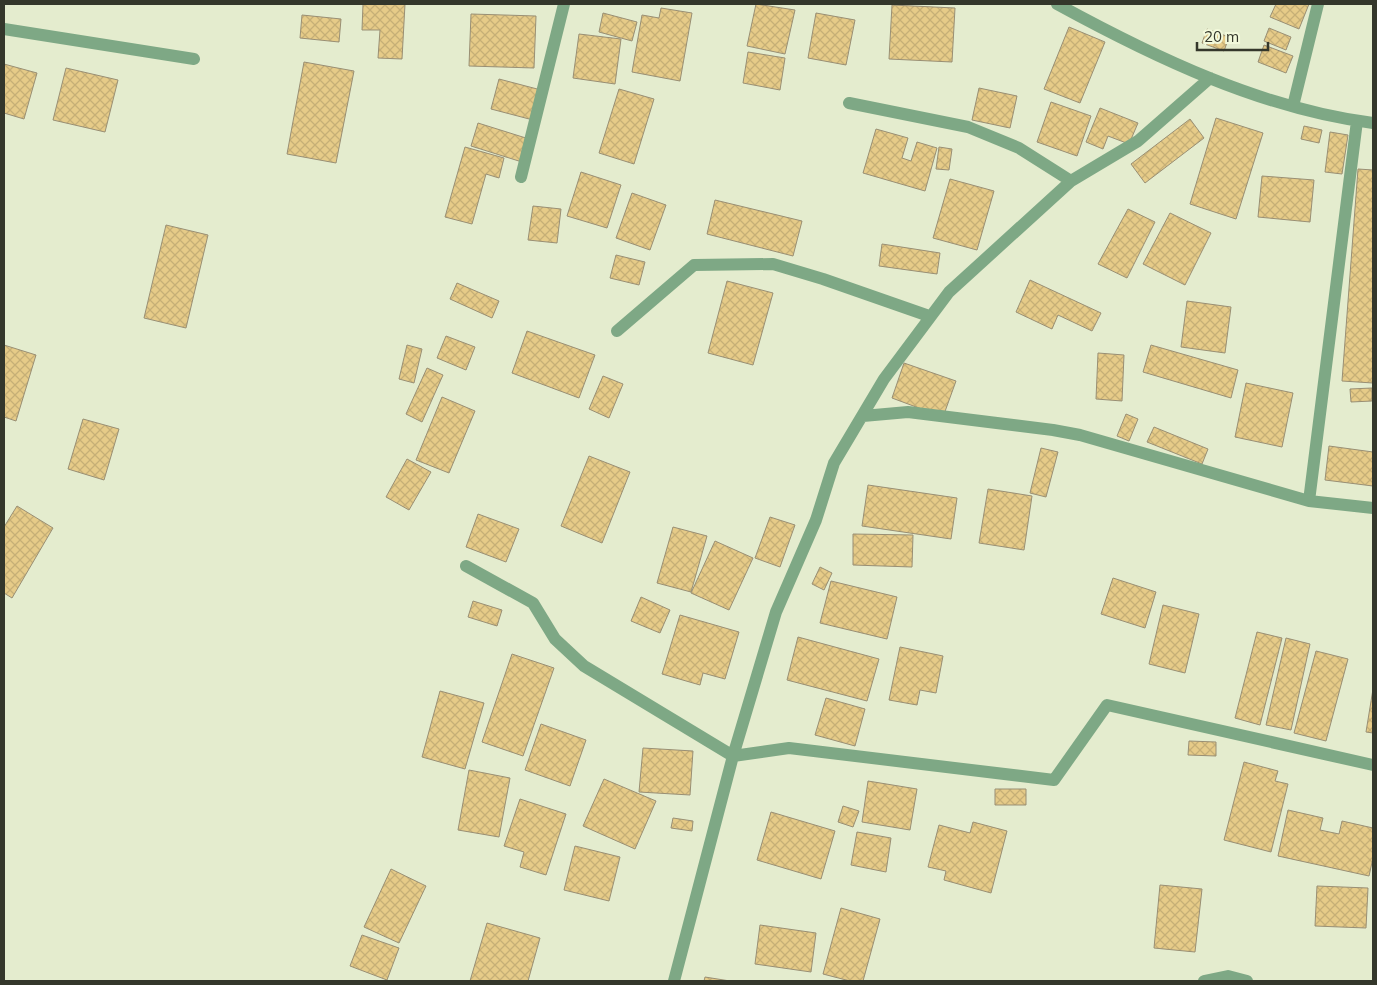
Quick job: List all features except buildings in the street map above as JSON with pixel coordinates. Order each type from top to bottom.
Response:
[{"type":"street","points":[[521,177],[564,4]]},
{"type":"street","points":[[1057,4],[1210,78],[1293,106],[1373,123]]},
{"type":"street","points":[[1293,106],[1318,4]]},
{"type":"street","points":[[4,28],[194,59]]},
{"type":"street","points":[[674,981],[733,756],[776,612],[816,520],[834,463],[884,379],[929,316],[949,292],[1071,182],[1138,141],[1210,78]]},
{"type":"street","points":[[849,103],[968,127],[1019,148],[1071,182]]},
{"type":"street","points":[[1310,501],[1357,121]]},
{"type":"street","points":[[618,331],[694,265],[772,264],[823,279],[929,316]]},
{"type":"street","points":[[863,416],[908,412],[1053,430],[1080,435],[1310,501],[1373,508]]},
{"type":"street","points":[[466,566],[534,602],[556,639],[584,666],[733,756],[789,748],[1054,780],[1107,705],[1373,765]]},
{"type":"street","points":[[1204,981],[1228,976],[1247,981]]}]
